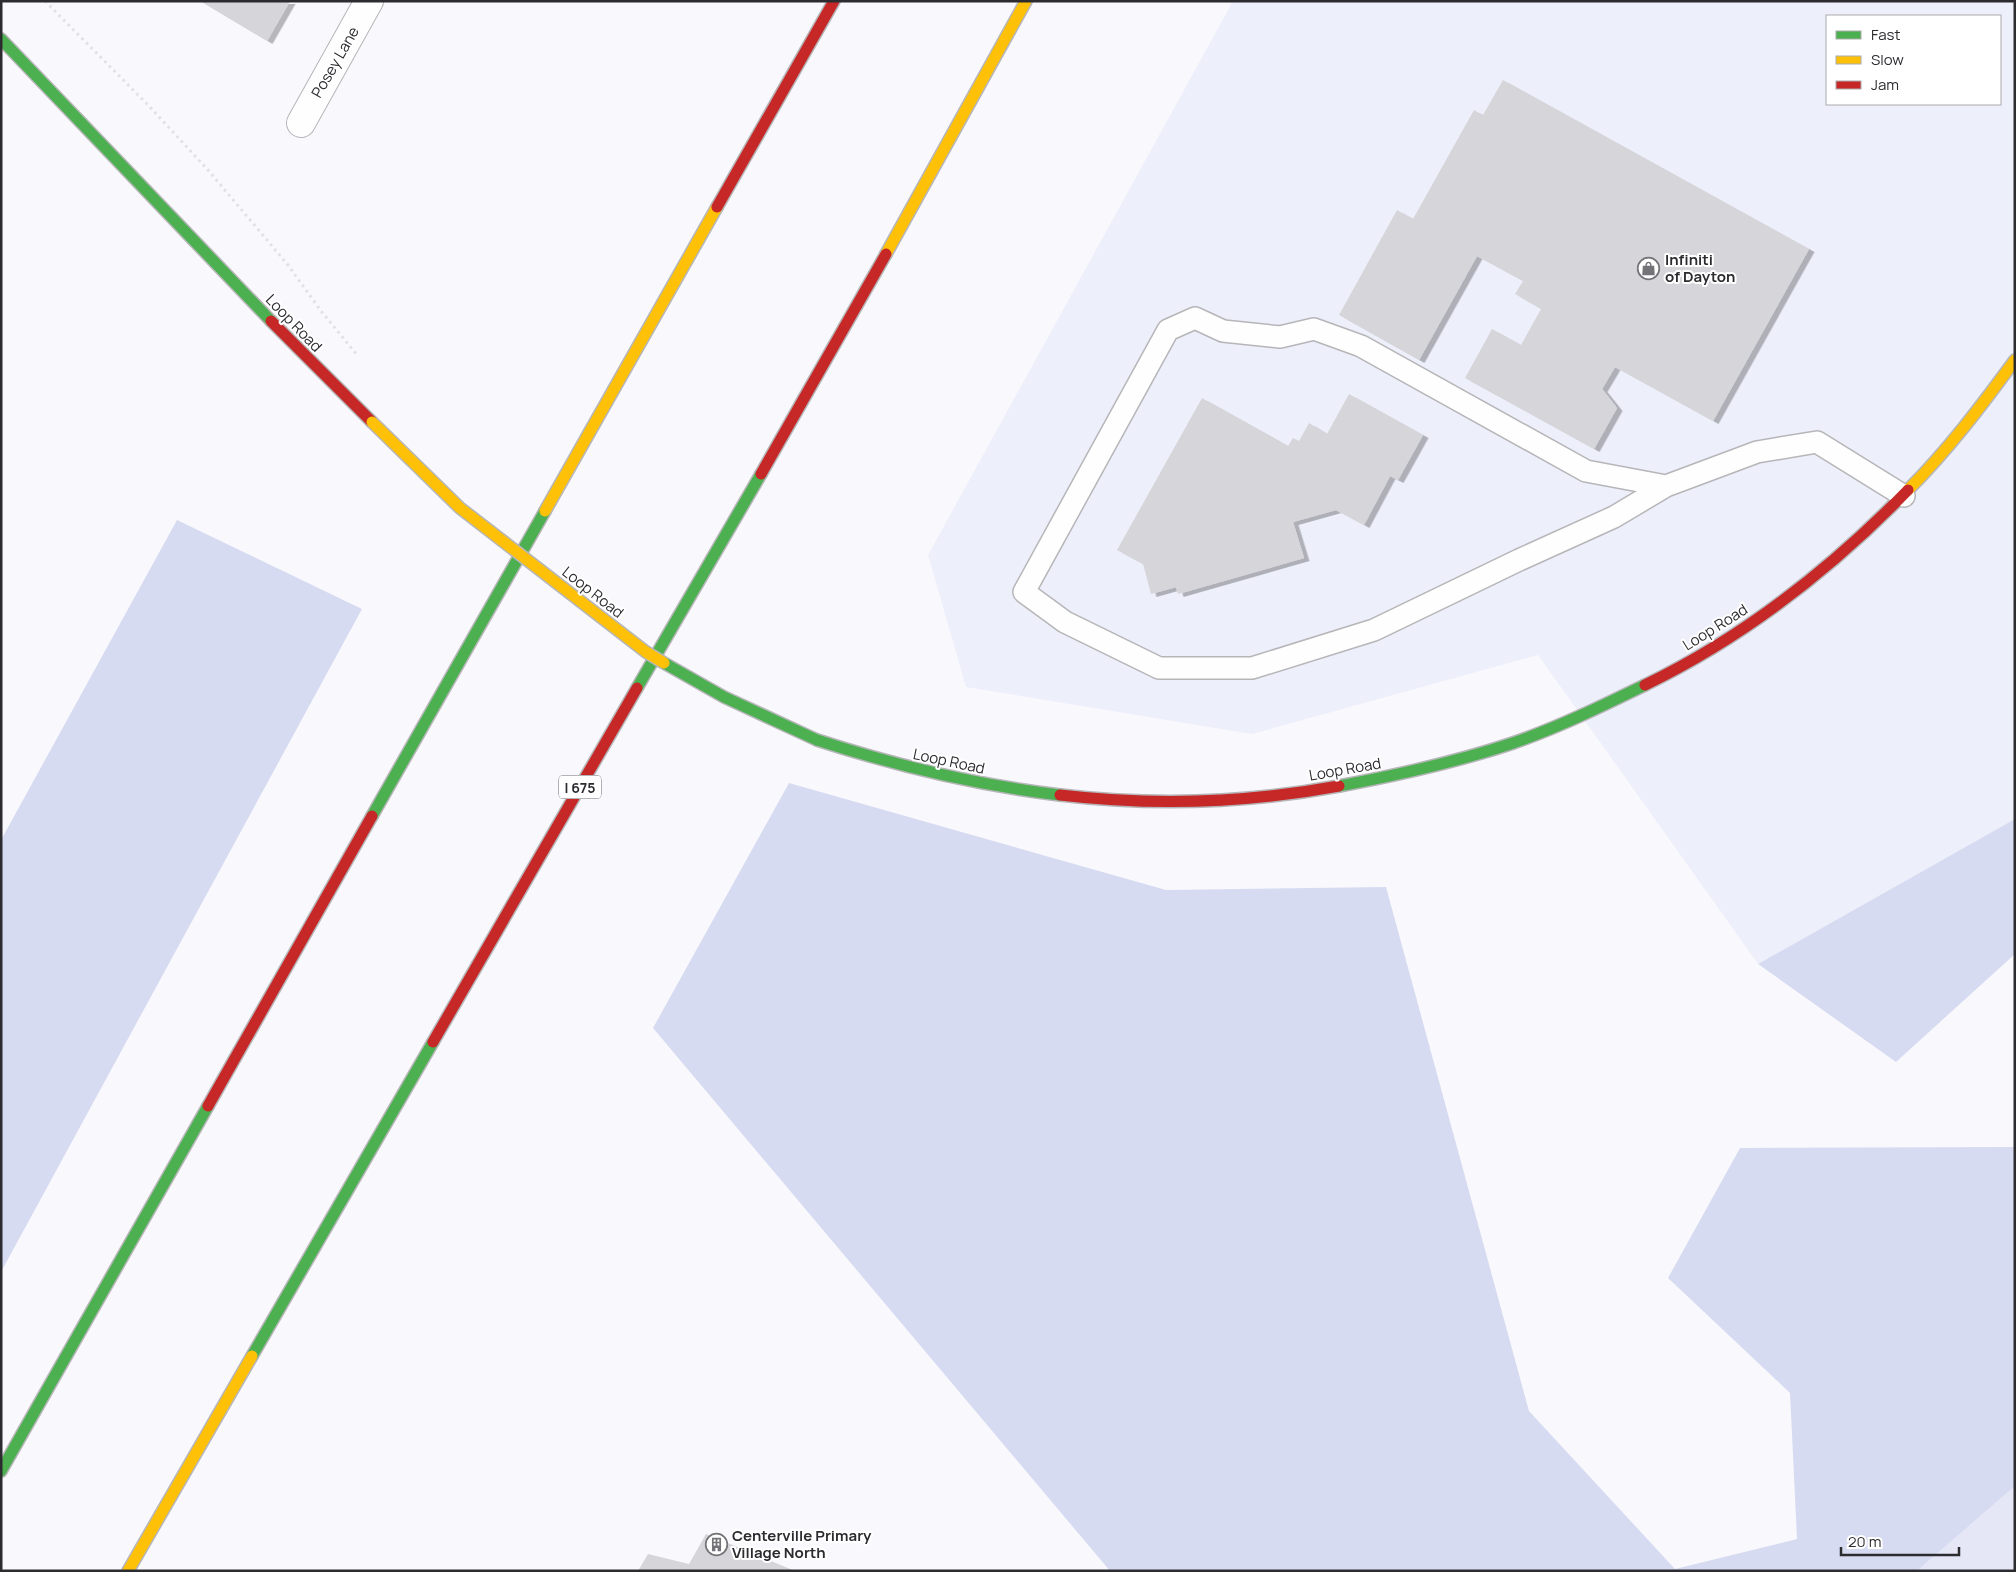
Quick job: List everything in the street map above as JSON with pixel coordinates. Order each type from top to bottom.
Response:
[{"type":"main road","points":[[1,1472],[834,1]]},
{"type":"main road","name":"I 675","points":[[128,1571],[854,311],[1026,1]]},
{"type":"main road","name":"Loop Road","points":[[1,39],[300,351],[460,508],[646,652],[724,698],[817,740],[900,766],[975,783],[1091,798],[1186,801],[1279,795],[1369,781],[1486,752],[1558,726],[1636,691],[1721,644],[1797,591],[1868,532],[1926,474],[1984,404],[2015,360]]},
{"type":"street","name":"Posey Lane","points":[[300,123],[369,1]]},
{"type":"lane","points":[[1666,486],[1586,471],[1361,346],[1314,329],[1280,337],[1222,331],[1195,318],[1168,330],[1024,592],[1065,622],[1159,668],[1252,668],[1374,630],[1519,560],[1614,517],[1666,486],[1757,452],[1817,442],[1904,496]]},
{"type":"path","points":[[45,1],[148,105],[208,170],[288,265],[321,311],[364,363]]},
{"type":"shaded area","points":[[1233,1],[2015,1],[2015,819],[1758,964],[1538,655],[1252,734],[966,687],[928,555]]},
{"type":"shaded area","points":[[177,520],[362,609],[1,1272],[1,840]]},
{"type":"shaded area","points":[[789,783],[1166,890],[1386,887],[1529,1411],[1675,1569],[1797,1539],[1790,1393],[1668,1278],[1740,1148],[2015,1147],[2015,1486],[1917,1571],[1110,1571],[653,1028]]},
{"type":"shaded area","points":[[2015,819],[2015,954],[1896,1062],[1758,964]]},
{"type":"shaded area","points":[[2015,1486],[2015,1571],[1917,1571]]},
{"type":"building","points":[[200,1],[290,1],[267,41]]},
{"type":"building","name":"Infiniti of Dayton","points":[[1503,80],[1809,249],[1713,421],[1615,367],[1602,389],[1617,408],[1594,449],[1465,378],[1492,329],[1521,345],[1541,309],[1515,294],[1523,281],[1477,256],[1419,360],[1339,315],[1397,210],[1413,219],[1474,110],[1483,115]]},
{"type":"building","points":[[1349,394],[1423,435],[1398,480],[1390,476],[1364,525],[1336,510],[1293,522],[1304,558],[1178,594],[1176,587],[1151,594],[1143,564],[1117,550],[1202,398],[1288,446],[1293,438],[1299,441],[1309,423],[1327,434]]},
{"type":"building","name":"Centerville Primary Village North","points":[[706,1534],[795,1571],[638,1571],[648,1554],[689,1564]]},
{"type":"traffic: fast","points":[[1,39],[271,321]]},
{"type":"traffic: fast","points":[[637,688],[761,474]]},
{"type":"traffic: fast","points":[[372,816],[545,511]]},
{"type":"traffic: fast","points":[[664,663],[724,697],[817,740]]},
{"type":"traffic: fast","points":[[1339,786],[1427,768],[1513,743],[1564,723],[1645,685]]},
{"type":"traffic: fast","points":[[817,740],[937,774],[998,786],[1060,795]]},
{"type":"traffic: fast","points":[[252,1356],[433,1042]]},
{"type":"traffic: fast","points":[[1,1471],[208,1106]]},
{"type":"traffic: slow","points":[[886,254],[1026,1]]},
{"type":"traffic: slow","points":[[545,511],[717,207]]},
{"type":"traffic: slow","points":[[1908,490],[1951,443],[2015,360]]},
{"type":"traffic: slow","points":[[372,422],[460,508],[646,652],[664,663]]},
{"type":"traffic: slow","points":[[128,1571],[252,1356]]},
{"type":"traffic: jam","points":[[717,207],[834,1]]},
{"type":"traffic: jam","points":[[761,474],[886,254]]},
{"type":"traffic: jam","points":[[271,321],[372,422]]},
{"type":"traffic: jam","points":[[1645,685],[1717,645],[1785,599],[1849,547],[1908,490]]},
{"type":"traffic: jam","points":[[433,1042],[637,688]]},
{"type":"traffic: jam","points":[[1060,795],[1130,801],[1200,801],[1270,796],[1339,786]]},
{"type":"traffic: jam","points":[[208,1106],[372,816]]},
{"type":"place","name":"Infiniti of Dayton","points":[[1649,268]]},
{"type":"place","name":"Centerville Primary Village North","points":[[716,1544]]}]
